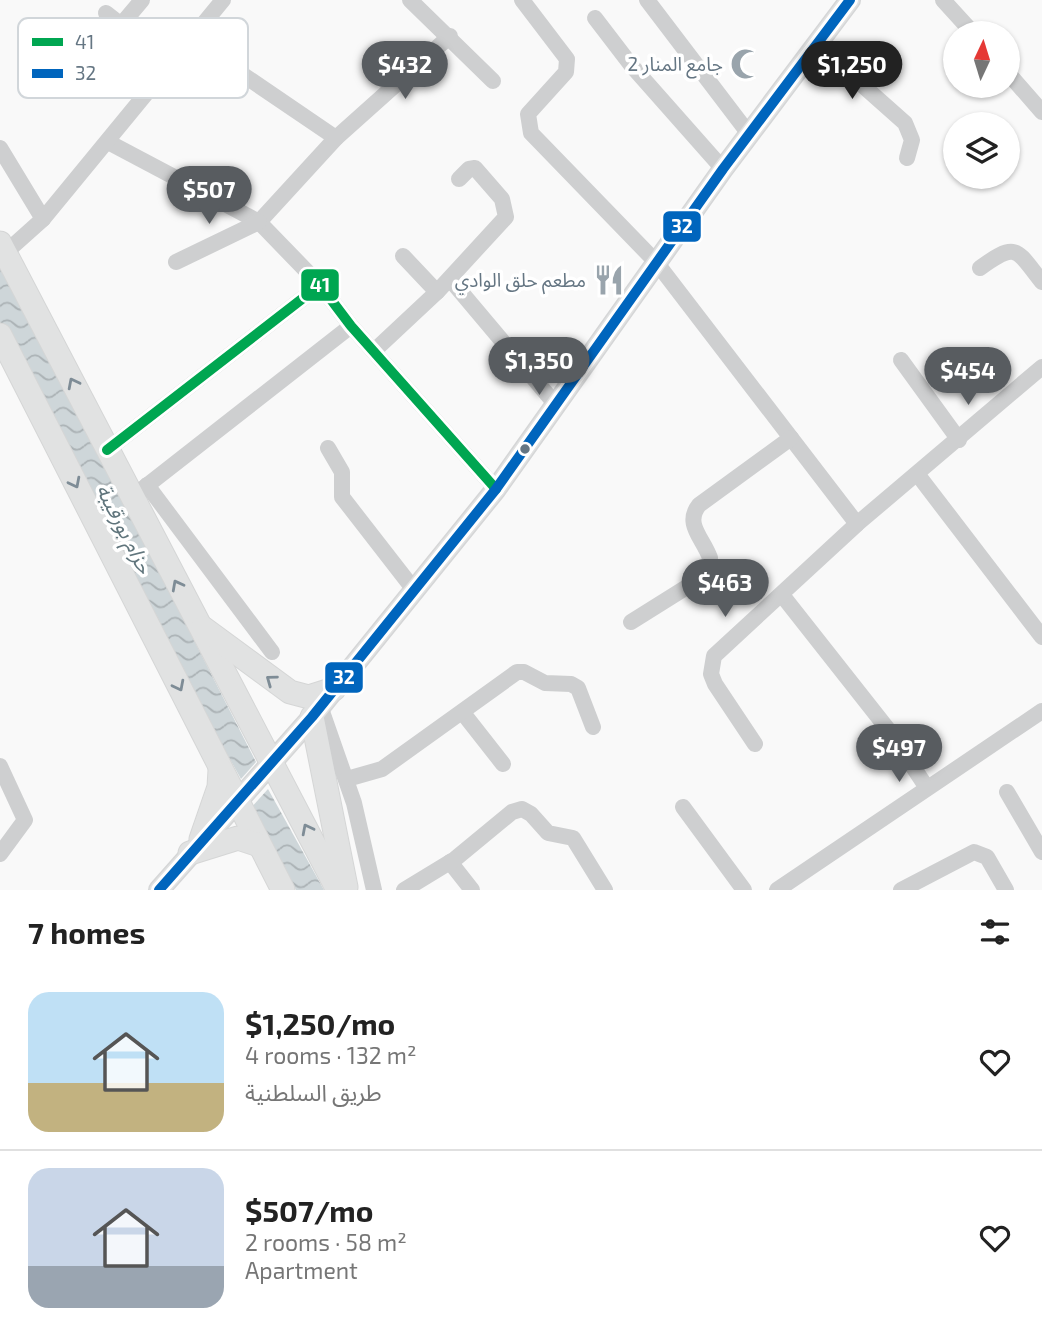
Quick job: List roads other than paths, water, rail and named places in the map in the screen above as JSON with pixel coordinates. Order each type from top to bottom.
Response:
[{"type":"highway","points":[[3,248],[107,450],[139,492],[197,623],[338,890]]},
{"type":"highway","points":[[0,335],[236,803],[283,890]]},
{"type":"highway","points":[[197,623],[290,692],[322,704],[346,890]]},
{"type":"highway","points":[[195,846],[219,787],[220,770]]},
{"type":"highway","points":[[195,846],[238,838],[259,845]]},
{"type":"main road","points":[[159,890],[322,704],[496,489],[723,169],[850,0]]},
{"type":"street","points":[[127,18],[142,0]]},
{"type":"street","points":[[207,18],[223,0]]},
{"type":"street","points":[[410,0],[450,36],[493,81]]},
{"type":"street","points":[[522,0],[567,59],[566,72],[528,114],[531,132],[656,262],[857,524]]},
{"type":"street","points":[[647,0],[749,134]]},
{"type":"street","points":[[943,0],[962,21]]},
{"type":"street","points":[[106,12],[113,18]]},
{"type":"street","points":[[595,18],[631,65],[723,169]]},
{"type":"street","points":[[176,262],[258,222],[336,138],[450,36]]},
{"type":"street","points":[[816,44],[905,123],[912,140],[907,158]]},
{"type":"street","points":[[248,78],[336,138]]},
{"type":"street","points":[[1020,87],[1042,112]]},
{"type":"street","points":[[3,248],[43,219],[143,98]]},
{"type":"street","points":[[108,142],[258,222],[320,285],[351,326],[496,489]]},
{"type":"street","points":[[0,148],[43,219]]},
{"type":"street","points":[[375,350],[450,279],[506,217],[507,210],[502,200],[475,168],[469,169],[459,180]]},
{"type":"street","points":[[980,268],[1003,251],[1011,251],[1020,254],[1042,282]]},
{"type":"street","points":[[403,256],[437,292]]},
{"type":"street","points":[[450,279],[557,406]]},
{"type":"street","points":[[107,450],[320,285]]},
{"type":"street","points":[[272,652],[139,492],[351,326]]},
{"type":"street","points":[[901,360],[959,440]]},
{"type":"street","points":[[755,744],[715,684],[711,666],[720,648],[782,595],[857,524],[1042,368]]},
{"type":"street","points":[[631,622],[706,575],[710,558],[693,524],[692,513],[699,505],[791,438]]},
{"type":"street","points":[[328,448],[342,472],[342,497],[415,591]]},
{"type":"street","points":[[918,475],[1042,637]]},
{"type":"street","points":[[782,595],[890,732],[927,788]]},
{"type":"street","points":[[347,779],[382,769],[517,672],[524,672],[545,683],[571,684],[578,688],[593,727]]},
{"type":"street","points":[[322,704],[347,779],[371,888]]},
{"type":"street","points":[[777,890],[1042,711]]},
{"type":"street","points":[[463,713],[503,764]]},
{"type":"street","points":[[0,766],[25,820],[0,854]]},
{"type":"street","points":[[1007,792],[1042,852]]},
{"type":"street","points":[[683,807],[744,890]]},
{"type":"street","points":[[404,890],[450,862],[512,812],[522,809],[531,814],[548,833],[573,838],[605,890]]},
{"type":"street","points":[[901,890],[974,852],[987,857],[1006,890]]},
{"type":"street","points":[[450,862],[471,890]]},
{"type":"water","name":"حزام بورقيبة","points":[[0,259],[256,762],[241,779],[188,685],[0,322]]},
{"type":"water","points":[[268,789],[324,890],[296,890],[250,809]]},
{"type":"place","name":"جامع المنار 2","points":[[746,64]]},
{"type":"place","name":"مطعم حلق الوادي","points":[[609,280]]}]
